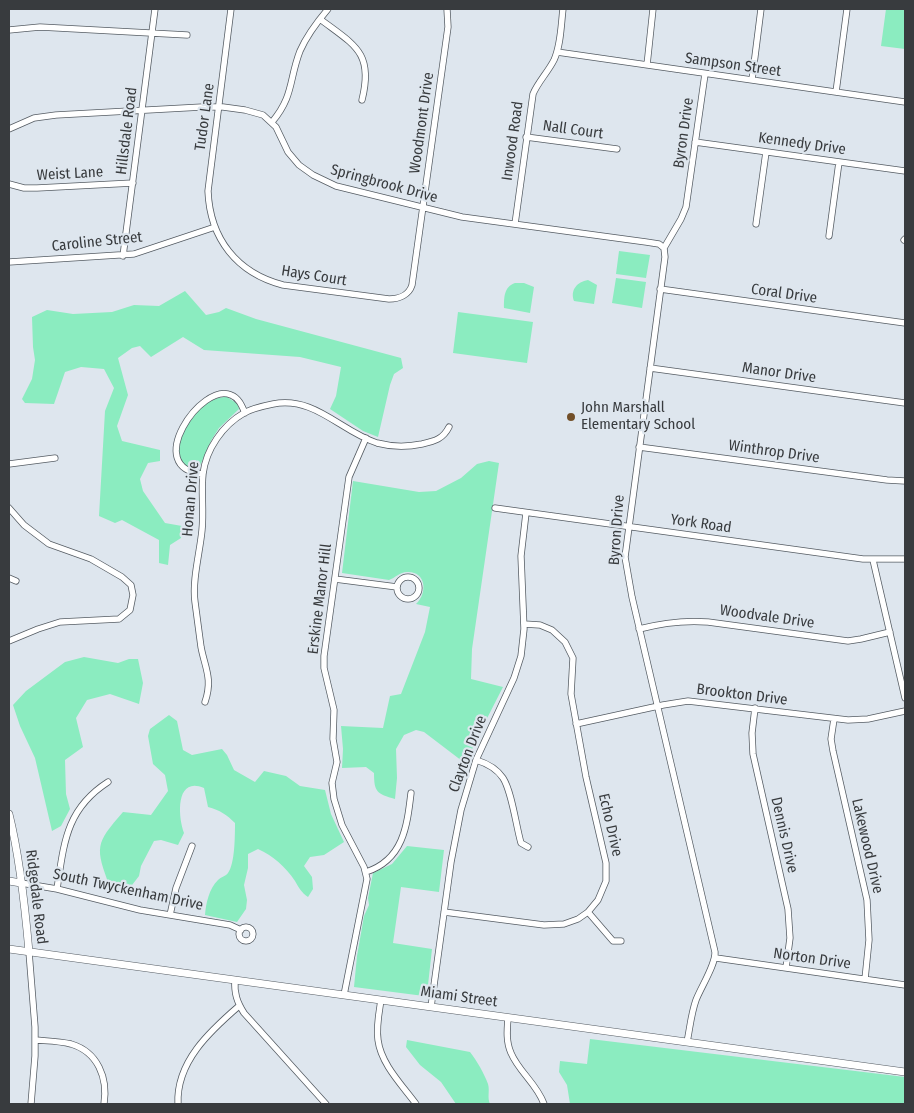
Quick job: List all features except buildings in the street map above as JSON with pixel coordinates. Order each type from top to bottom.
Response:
[{"type":"street","name":"Hillsdale Road","points":[[123,256],[156,9]]},
{"type":"street","name":"Tudor Lane","points":[[215,228],[210,214],[208,191],[231,9]]},
{"type":"street","points":[[9,129],[43,116],[219,106],[257,112],[272,122],[282,109],[290,92],[304,41],[328,9]]},
{"type":"street","name":"Woodmont Drive","points":[[403,296],[411,289],[412,285],[448,27],[447,9]]},
{"type":"street","name":"Inwood Road","points":[[514,224],[533,94],[552,64],[557,52],[563,9]]},
{"type":"street","points":[[647,65],[653,9]]},
{"type":"street","points":[[752,80],[761,9]]},
{"type":"street","points":[[836,92],[847,9]]},
{"type":"street","points":[[320,19],[350,42],[363,58],[366,74],[362,100]]},
{"type":"street","points":[[9,30],[40,27],[187,34]]},
{"type":"street","name":"Sampson Street","points":[[557,52],[905,102]]},
{"type":"street","name":"Byron Drive","points":[[705,74],[686,207],[664,248],[665,257],[625,557],[626,570],[639,628],[716,958]]},
{"type":"street","name":"Springbrook Drive","points":[[272,122],[280,132],[291,157],[303,169],[328,183],[462,217],[660,244],[664,248]]},
{"type":"street","name":"Nall Court","points":[[526,137],[617,149]]},
{"type":"street","name":"Kennedy Drive","points":[[695,142],[905,170]]},
{"type":"street","points":[[756,224],[766,152]]},
{"type":"street","points":[[829,236],[839,162]]},
{"type":"street","name":"Weist Lane","points":[[9,184],[24,188],[37,188],[133,183]]},
{"type":"street","name":"Caroline Street","points":[[9,262],[123,256],[144,252],[215,228]]},
{"type":"street","name":"Hays Court","points":[[215,228],[224,245],[233,256],[247,269],[269,281],[283,285],[389,299],[403,296]]},
{"type":"street","name":"Coral Drive","points":[[660,290],[905,323]]},
{"type":"street","name":"Manor Drive","points":[[650,368],[905,403]]},
{"type":"street","points":[[203,474],[185,470],[177,460],[176,446],[186,422],[200,405],[211,397],[222,393],[232,395],[237,399],[245,413]]},
{"type":"street","name":"Honan Drive","points":[[205,702],[209,687],[208,671],[202,649],[194,599],[203,522],[203,474],[207,457],[216,440],[229,424],[245,413],[280,402],[305,405],[321,411],[366,438],[380,443],[406,446],[439,439],[445,436],[449,428]]},
{"type":"street","name":"Erskine Manor Hill","points":[[366,438],[348,477],[324,656],[324,668],[334,710],[333,739],[337,762],[332,783],[333,792],[342,826],[366,872]]},
{"type":"street","name":"Winthrop Drive","points":[[639,447],[905,481]]},
{"type":"street","points":[[9,464],[54,458]]},
{"type":"street","points":[[9,508],[24,525],[49,544],[91,559],[122,577],[130,585],[134,596],[130,610],[120,619],[60,622],[9,641]]},
{"type":"street","name":"York Road","points":[[495,508],[873,560],[905,559]]},
{"type":"street","name":"Clayton Drive","points":[[431,1007],[455,835],[468,783],[496,714],[514,678],[522,646],[524,624],[521,556],[526,513]]},
{"type":"street","points":[[873,560],[905,698]]},
{"type":"street","points":[[9,578],[16,581]]},
{"type":"street","points":[[335,578],[397,587]]},
{"type":"street","name":"Woodvale Drive","points":[[639,628],[660,623],[708,622],[848,641],[890,632]]},
{"type":"street","name":"Echo Drive","points":[[444,912],[551,926],[569,923],[588,912],[598,900],[604,887],[606,863],[576,724],[571,687],[574,664],[568,646],[562,637],[540,625],[524,624]]},
{"type":"street","name":"Brookton Drive","points":[[576,724],[680,701],[695,700],[834,719],[868,719],[905,710]]},
{"type":"street","name":"Dennis Drive","points":[[755,708],[752,733],[753,754],[788,909],[790,938],[786,968]]},
{"type":"street","name":"Lakewood Drive","points":[[834,719],[831,739],[833,751],[868,907],[869,940],[865,979]]},
{"type":"street","points":[[476,760],[494,769],[503,778],[521,843],[528,847]]},
{"type":"street","points":[[57,889],[64,843],[72,819],[86,799],[95,790],[108,782]]},
{"type":"street","points":[[344,995],[366,891],[366,872],[384,863],[400,842],[408,824],[412,793]]},
{"type":"street","name":"Ridgedale Road","points":[[9,814],[21,883],[29,952],[35,1040],[31,1104]]},
{"type":"street","points":[[170,915],[176,888],[192,846]]},
{"type":"street","name":"South Twyckenham Drive","points":[[9,881],[57,889],[117,905],[230,925],[241,930]]},
{"type":"street","points":[[588,912],[614,941],[621,941]]},
{"type":"street","name":"Miami Street","points":[[9,950],[905,1072]]},
{"type":"street","points":[[687,1042],[695,1004],[716,958]]},
{"type":"street","name":"Norton Drive","points":[[716,958],[905,985]]},
{"type":"street","points":[[235,980],[235,993],[239,1006],[250,1021],[326,1104]]},
{"type":"street","points":[[381,1000],[377,1030],[382,1055],[416,1104]]},
{"type":"street","points":[[178,1104],[180,1084],[193,1053],[204,1038],[239,1006]]},
{"type":"street","points":[[508,1018],[507,1031],[510,1052],[518,1066],[535,1087],[544,1104]]},
{"type":"street","points":[[35,1040],[70,1044],[82,1049],[91,1056],[104,1077],[106,1089],[104,1104]]},
{"type":"green space","points":[[886,9],[905,9],[905,49],[881,46]]},
{"type":"green space","points":[[619,251],[650,255],[646,278],[616,274]]},
{"type":"green space","points":[[616,278],[646,282],[642,308],[612,303]]},
{"type":"green space","points":[[588,280],[597,285],[594,304],[574,301],[573,293],[575,287]]},
{"type":"green space","points":[[515,283],[524,283],[534,287],[530,313],[504,308],[507,290]]},
{"type":"green space","points":[[185,291],[206,315],[226,308],[256,319],[401,358],[403,368],[394,374],[390,385],[378,437],[363,431],[330,409],[336,396],[341,367],[300,357],[204,350],[183,337],[151,357],[140,346],[132,348],[118,358],[128,395],[117,426],[122,441],[160,450],[160,461],[148,463],[140,479],[143,491],[165,523],[182,526],[181,538],[170,545],[168,565],[159,563],[159,540],[122,520],[115,523],[99,516],[105,411],[114,388],[104,369],[81,367],[65,372],[54,404],[25,403],[22,399],[32,379],[35,360],[32,317],[47,310],[73,314],[112,312],[134,305],[159,306]]},
{"type":"green space","points":[[458,312],[533,322],[527,363],[453,353]]},
{"type":"green space","points":[[221,397],[227,397],[238,404],[239,409],[219,428],[199,468],[196,470],[185,468],[178,451],[186,428],[205,404]]},
{"type":"green space","points":[[489,461],[499,463],[472,649],[471,679],[503,687],[466,764],[424,732],[416,730],[404,735],[396,749],[397,778],[395,799],[384,796],[376,788],[374,773],[366,767],[342,768],[341,726],[383,728],[390,696],[401,694],[425,632],[430,607],[416,604],[422,594],[423,584],[418,575],[413,573],[402,573],[389,580],[342,573],[353,481],[419,492],[436,491],[461,478],[477,464]]},
{"type":"green space","points":[[84,657],[118,663],[129,659],[138,659],[143,683],[139,704],[110,694],[87,700],[76,718],[83,747],[65,760],[66,794],[70,809],[61,826],[52,831],[35,758],[20,726],[13,705],[26,691],[65,662]]},
{"type":"green space","points":[[169,715],[177,721],[183,750],[192,755],[222,749],[234,770],[255,782],[264,771],[286,776],[300,786],[325,790],[331,814],[344,842],[324,855],[310,857],[304,866],[312,877],[313,889],[308,897],[302,892],[283,866],[274,858],[258,849],[248,854],[248,868],[244,885],[247,900],[246,909],[237,922],[205,915],[207,901],[212,888],[218,880],[227,874],[232,863],[235,823],[223,813],[208,807],[204,788],[195,786],[188,788],[183,793],[180,809],[184,833],[178,845],[161,840],[154,841],[141,866],[139,876],[129,889],[110,887],[100,854],[100,846],[107,832],[123,812],[151,815],[168,791],[165,775],[153,764],[148,736],[150,729]]},
{"type":"green space","points":[[407,846],[444,850],[439,892],[401,887],[393,943],[432,949],[427,994],[424,996],[354,987],[357,956],[364,916],[369,905],[368,898],[373,873],[392,864]]},
{"type":"green space","points":[[590,1039],[905,1077],[905,1104],[570,1104],[567,1085],[559,1072],[560,1061],[587,1064]]},
{"type":"green space","points":[[407,1040],[470,1052],[488,1084],[490,1104],[456,1104],[441,1082],[420,1065],[406,1047]]},
{"type":"place","name":"John Marshall Elementary School","points":[[571,417]]}]
